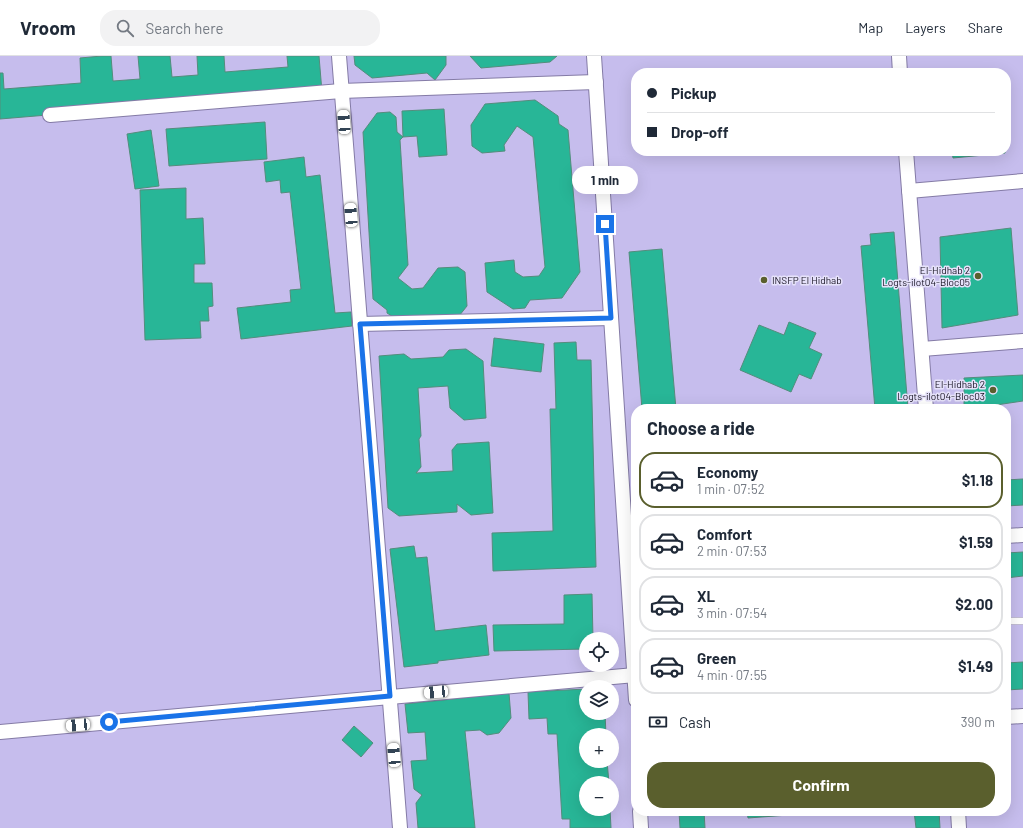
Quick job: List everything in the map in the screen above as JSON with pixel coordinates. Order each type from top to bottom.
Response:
[{"type":"street","points":[[339,56],[400,828]]},
{"type":"street","points":[[594,56],[631,616]]},
{"type":"street","points":[[899,56],[900,68]]},
{"type":"street","points":[[50,115],[341,91],[596,82]]},
{"type":"street","points":[[906,156],[926,404]]},
{"type":"street","points":[[909,191],[1023,181]]},
{"type":"street","points":[[360,324],[611,318]]},
{"type":"street","points":[[922,349],[1023,341]]},
{"type":"street","points":[[1011,536],[1023,535]]},
{"type":"street","points":[[0,732],[631,675]]},
{"type":"street","points":[[1011,717],[1023,716]]},
{"type":"street","points":[[640,816],[641,828]]},
{"type":"street","points":[[958,816],[959,828]]},
{"type":"lane","points":[[1011,621],[1023,621]]},
{"type":"building","points":[[111,56],[113,81],[140,79],[138,56],[170,56],[172,77],[198,75],[197,56],[224,56],[225,72],[288,67],[287,56],[319,56],[322,92],[0,119],[0,73],[3,73],[4,89],[81,83],[80,58]]},
{"type":"building","points":[[354,56],[446,56],[446,65],[435,80],[427,73],[372,78],[355,65]]},
{"type":"building","points":[[470,56],[557,56],[550,62],[481,68]]},
{"type":"building","points":[[535,100],[558,116],[559,124],[568,130],[580,272],[562,298],[530,300],[525,308],[513,309],[487,292],[485,263],[514,260],[515,272],[523,277],[539,276],[545,267],[533,137],[517,126],[504,145],[505,151],[482,153],[472,146],[471,125],[485,104]]},
{"type":"building","points":[[444,109],[447,155],[419,157],[417,136],[403,137],[402,111]]},
{"type":"building","points":[[390,112],[396,117],[397,132],[403,137],[400,140],[408,265],[398,278],[412,289],[423,288],[438,268],[458,267],[465,272],[467,306],[459,316],[395,318],[387,313],[387,310],[373,299],[363,132],[377,113]]},
{"type":"building","points":[[265,122],[267,159],[169,166],[166,129]]},
{"type":"building","points":[[151,130],[159,186],[135,189],[127,134]]},
{"type":"building","points":[[953,156],[974,156],[953,158]]},
{"type":"building","points":[[304,157],[306,177],[320,175],[335,313],[351,312],[352,326],[241,339],[237,308],[291,302],[290,290],[301,289],[290,192],[281,193],[280,180],[266,182],[264,162]]},
{"type":"building","points":[[186,188],[186,219],[203,218],[205,264],[194,264],[194,283],[212,283],[213,306],[208,307],[209,321],[200,321],[201,338],[145,340],[140,190]]},
{"type":"building","name":"El-Hidhab 2 Logts-ilot04-Bloc05","points":[[1011,228],[1018,315],[942,328],[940,237]]},
{"type":"building","points":[[894,232],[908,404],[875,404],[861,246],[871,245],[870,234]]},
{"type":"building","points":[[662,249],[676,404],[642,404],[629,252]]},
{"type":"building","points":[[789,322],[816,333],[809,348],[822,354],[811,379],[799,374],[791,392],[740,370],[759,325],[784,335]]},
{"type":"building","points":[[494,338],[544,344],[541,372],[491,366]]},
{"type":"building","points":[[576,342],[577,360],[591,360],[596,567],[493,571],[492,533],[553,531],[550,409],[556,409],[554,343]]},
{"type":"building","points":[[466,349],[483,361],[486,418],[464,420],[450,408],[448,386],[418,388],[421,467],[416,473],[453,471],[452,450],[457,444],[489,442],[493,513],[471,515],[457,504],[457,512],[399,516],[388,508],[379,356],[404,354],[411,359],[443,357],[449,350]]},
{"type":"building","name":"El-Hidhab 2 Logts-ilot04-Bloc03","points":[[1023,375],[1023,401],[1003,404],[964,404],[964,378]]},
{"type":"building","points":[[1023,479],[1023,505],[1011,506],[1011,480]]},
{"type":"building","points":[[414,546],[416,558],[427,557],[435,631],[486,625],[489,655],[404,667],[390,549]]},
{"type":"building","points":[[1023,552],[1023,576],[1011,577],[1011,553]]},
{"type":"building","points":[[592,594],[593,632],[579,632],[579,649],[494,651],[493,625],[564,624],[564,595]]},
{"type":"building","points":[[1023,662],[1023,689],[1011,690],[1011,663]]},
{"type":"building","points":[[579,689],[579,720],[605,720],[606,728],[579,728],[579,768],[608,768],[608,776],[579,776],[579,816],[610,816],[611,828],[570,828],[570,819],[562,819],[557,734],[548,734],[547,718],[529,719],[528,692]]},
{"type":"building","points":[[509,693],[511,718],[499,733],[487,735],[480,730],[465,731],[475,828],[418,828],[416,803],[422,795],[414,789],[411,761],[427,760],[425,732],[408,733],[405,704]]},
{"type":"building","points":[[354,726],[373,743],[361,757],[342,740]]},
{"type":"building","points":[[679,816],[704,816],[705,828],[680,828]]},
{"type":"building","points":[[748,816],[775,816],[748,818]]},
{"type":"building","points":[[915,816],[939,816],[940,828],[916,828]]},
{"type":"place","name":"El-Hidhab 2 Logts-ilot04-Bloc05","points":[[978,276]]},
{"type":"place","name":"INSFP El Hidhab","points":[[764,280]]},
{"type":"place","name":"El-Hidhab 2 Logts-ilot04-Bloc03","points":[[993,390]]},
{"type":"route","points":[[109,722],[390,696],[360,324],[611,318],[605,224]]}]
